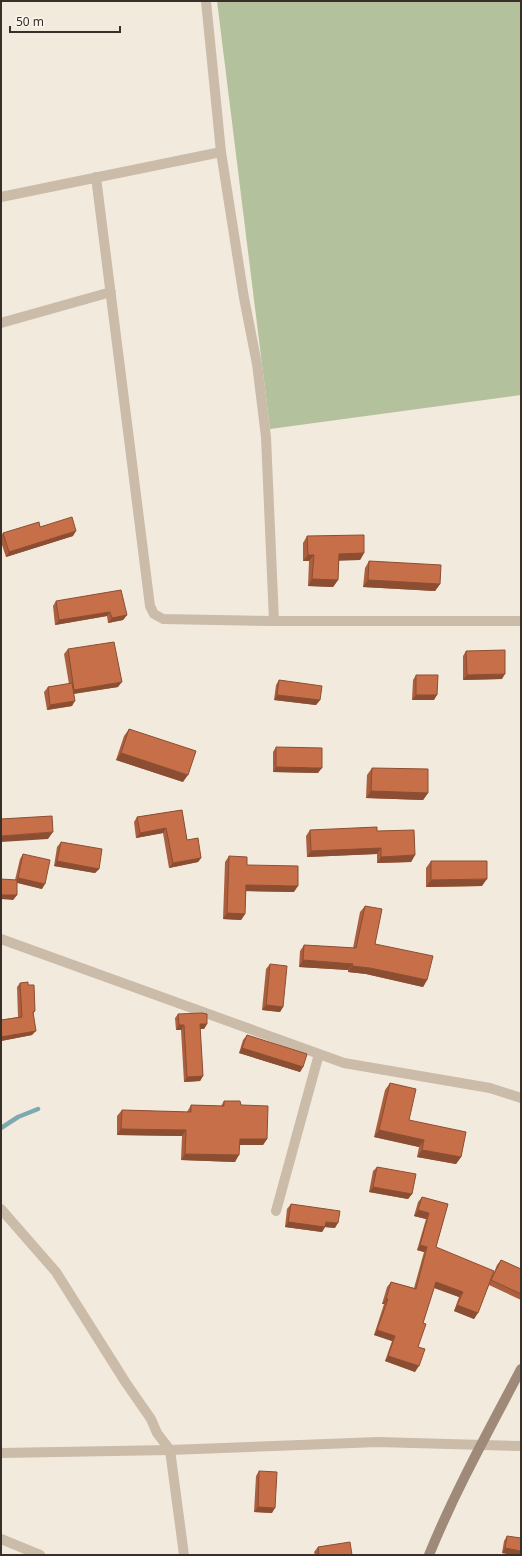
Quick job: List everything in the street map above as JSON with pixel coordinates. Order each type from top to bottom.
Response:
[{"type":"main road","points":[[429,1555],[437,1532],[521,1369]]},
{"type":"street","points":[[206,1],[221,152],[244,298],[257,364],[266,437],[274,621]]},
{"type":"street","points":[[1,197],[221,152]]},
{"type":"street","points":[[96,177],[150,606],[154,614],[163,619],[274,621],[521,621]]},
{"type":"street","points":[[1,323],[111,292]]},
{"type":"street","points":[[1,939],[344,1063],[490,1088],[521,1098]]},
{"type":"street","points":[[276,1211],[319,1054]]},
{"type":"street","points":[[1,1209],[56,1272],[126,1383],[151,1419],[157,1433],[170,1450],[184,1555]]},
{"type":"street","points":[[1,1453],[170,1450],[378,1442],[521,1446]]},
{"type":"street","points":[[1,1539],[40,1555]]},
{"type":"green space","points":[[217,1],[521,1],[521,395],[270,429]]},
{"type":"building","points":[[72,517],[76,531],[9,552],[3,533],[39,522],[40,527]]},
{"type":"building","points":[[364,535],[364,553],[339,554],[338,580],[312,579],[314,555],[308,555],[307,536]]},
{"type":"building","points":[[369,561],[441,565],[440,584],[368,580]]},
{"type":"building","points":[[121,590],[127,615],[112,618],[110,612],[59,620],[56,601]]},
{"type":"building","points":[[114,642],[122,682],[74,690],[68,649]]},
{"type":"building","points":[[505,650],[505,674],[467,675],[466,651]]},
{"type":"building","points":[[416,675],[438,675],[437,695],[416,695]]},
{"type":"building","points":[[279,680],[322,686],[320,700],[277,695]]},
{"type":"building","points":[[72,683],[75,701],[50,705],[48,687]]},
{"type":"building","points":[[129,729],[196,751],[188,775],[121,753]]},
{"type":"building","points":[[276,747],[322,748],[322,768],[276,767]]},
{"type":"building","points":[[372,768],[428,769],[428,793],[371,791]]},
{"type":"building","points":[[182,810],[187,840],[198,838],[201,858],[173,863],[166,828],[140,833],[137,817]]},
{"type":"building","points":[[52,816],[53,832],[1,836],[1,819]]},
{"type":"building","points":[[377,827],[377,831],[414,830],[415,855],[381,857],[381,848],[311,851],[310,830]]},
{"type":"building","points":[[61,842],[102,849],[99,869],[57,861]]},
{"type":"building","points":[[23,854],[50,860],[45,884],[18,878]]},
{"type":"building","points":[[229,856],[247,857],[247,865],[298,866],[298,886],[246,885],[245,914],[227,913]]},
{"type":"building","points":[[431,861],[487,861],[487,879],[431,880]]},
{"type":"building","points":[[1,879],[17,880],[17,895],[1,895]]},
{"type":"building","points":[[365,906],[382,909],[375,944],[433,956],[427,980],[370,968],[352,966],[353,964],[303,960],[304,945],[356,948]]},
{"type":"building","points":[[270,964],[287,966],[283,1007],[266,1005]]},
{"type":"building","points":[[28,982],[28,985],[34,985],[35,1011],[33,1012],[36,1031],[1,1037],[1,1020],[22,1017],[20,983]]},
{"type":"building","points":[[178,1014],[207,1014],[207,1024],[200,1024],[203,1076],[187,1077],[184,1025],[179,1025]]},
{"type":"building","points":[[247,1035],[307,1054],[303,1067],[242,1048]]},
{"type":"building","points":[[390,1083],[416,1089],[409,1120],[466,1132],[461,1157],[422,1150],[424,1140],[379,1130]]},
{"type":"building","points":[[224,1101],[240,1101],[241,1105],[268,1106],[267,1139],[240,1139],[239,1155],[185,1154],[186,1130],[121,1129],[122,1110],[191,1112],[191,1105],[224,1106]]},
{"type":"building","points":[[377,1167],[416,1174],[412,1194],[373,1187]]},
{"type":"building","points":[[422,1197],[448,1204],[436,1247],[494,1271],[478,1313],[457,1305],[463,1292],[436,1282],[423,1323],[426,1324],[418,1347],[425,1349],[419,1366],[388,1356],[395,1336],[377,1330],[388,1299],[386,1299],[391,1282],[416,1289],[427,1247],[420,1245],[429,1213],[418,1210]]},
{"type":"building","points":[[291,1204],[340,1211],[338,1223],[326,1222],[325,1227],[288,1222]]},
{"type":"building","points":[[501,1260],[521,1269],[521,1294],[491,1280]]},
{"type":"building","points":[[259,1471],[277,1472],[275,1508],[258,1507]]},
{"type":"building","points":[[507,1536],[521,1538],[521,1551],[505,1548]]},
{"type":"building","points":[[350,1542],[352,1555],[319,1555],[318,1547]]},
{"type":"waterway","points":[[1,1128],[18,1117],[38,1109]]}]
